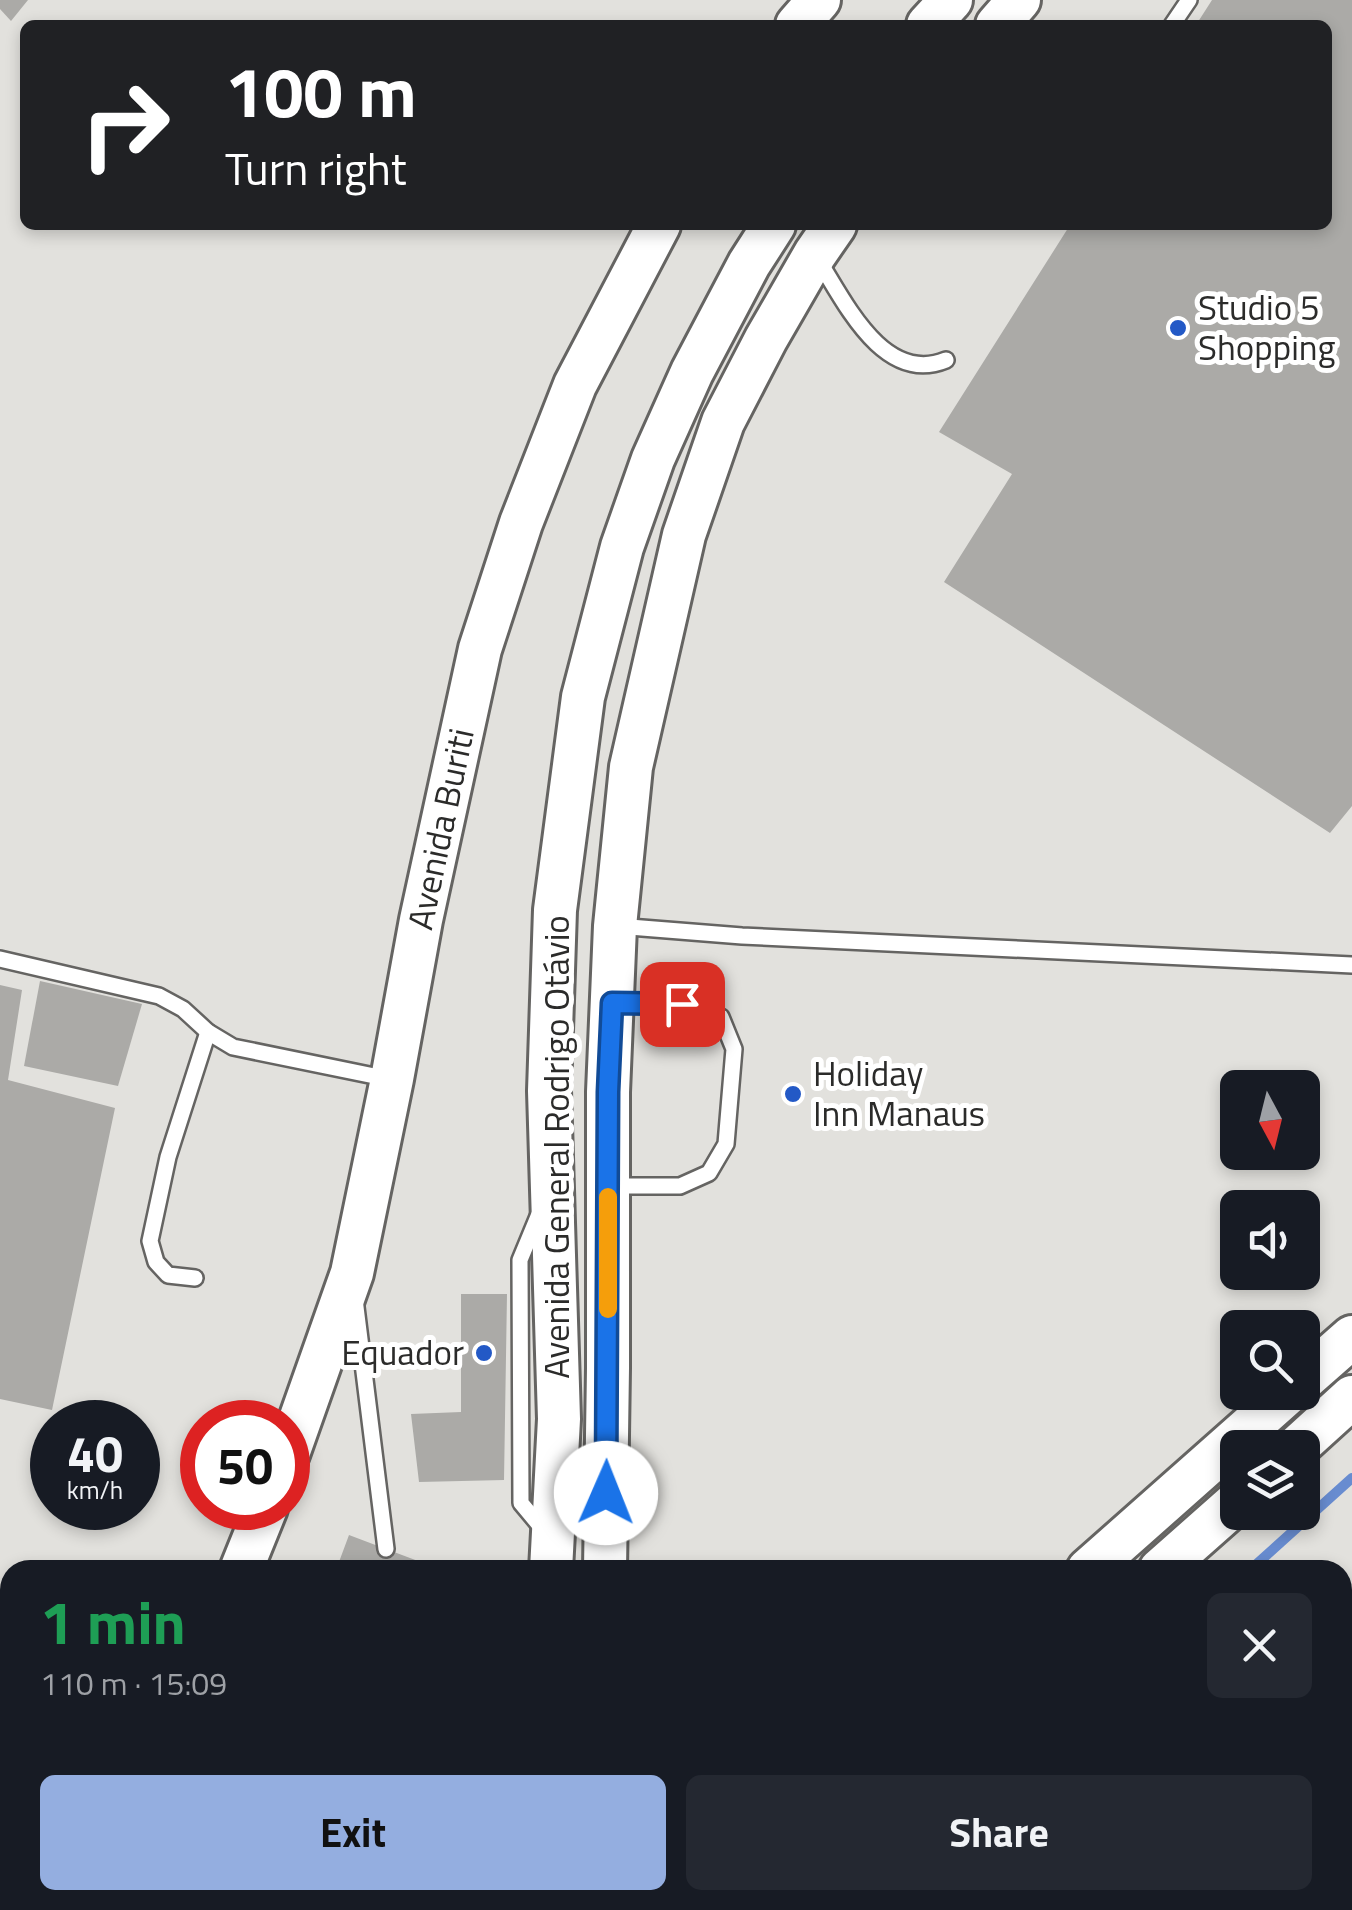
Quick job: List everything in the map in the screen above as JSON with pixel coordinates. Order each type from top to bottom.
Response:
[{"type":"main road","points":[[801,20],[819,0]]},
{"type":"main road","points":[[933,20],[951,0]]},
{"type":"main road","points":[[1001,20],[1019,0]]},
{"type":"main road","name":"Avenida Buriti","points":[[307,1400],[352,1273],[421,920],[480,648],[521,523],[576,384],[656,230]]},
{"type":"main road","name":"Avenida General Rodrigo Otávio","points":[[552,1555],[559,1418],[550,1090],[555,910],[583,696],[622,547],[653,460],[692,372],[771,230]]},
{"type":"main road","name":"Avenida General Rodrigo Otávio","points":[[604,1560],[612,1003],[615,926],[631,767],[684,535],[723,422],[766,339],[825,240]]},
{"type":"main road","points":[[1320,1365],[1352,1337]]},
{"type":"main road","points":[[1316,1430],[1352,1397]]},
{"type":"main road","points":[[1099,1560],[1269,1410]]},
{"type":"main road","points":[[1171,1560],[1220,1516]]},
{"type":"main road","points":[[245,1560],[257,1530]]},
{"type":"lane","points":[[825,240],[859,324],[882,348],[918,365],[946,360]]},
{"type":"lane","points":[[615,926],[742,936],[1352,965]]},
{"type":"lane","points":[[0,959],[158,996],[183,1009],[208,1032],[233,1047],[392,1080]]},
{"type":"lane","points":[[608,1186],[680,1186],[709,1173],[726,1144],[734,1049],[720,1017],[682,1004],[612,1003]]},
{"type":"lane","points":[[195,1278],[168,1275],[156,1262],[150,1241],[168,1158],[208,1032]]},
{"type":"lane","points":[[352,1273],[386,1548]]},
{"type":"building","points":[[0,0],[28,0],[11,21],[0,9]]},
{"type":"building","name":"Studio 5 Shopping","points":[[1212,0],[1352,0],[1352,806],[1330,833],[944,582],[1012,474],[939,432],[1067,230],[1332,230],[1332,20],[1199,20]]},
{"type":"building","points":[[40,981],[142,1004],[118,1086],[24,1066]]},
{"type":"building","points":[[0,985],[22,990],[8,1080],[115,1108],[54,1400],[30,1400],[30,1405],[0,1399]]},
{"type":"building","name":"Equador","points":[[461,1294],[507,1294],[504,1480],[419,1482],[411,1414],[461,1412]]},
{"type":"building","points":[[349,1535],[415,1560],[340,1560]]},
{"type":"waterway","points":[[1261,1560],[1352,1478]]},
{"type":"slow traffic","points":[[608,1197],[608,1309]]},
{"type":"place","name":"Studio 5 Shopping","points":[[1178,328]]},
{"type":"place","name":"Holiday Inn Manaus","points":[[793,1094]]},
{"type":"place","name":"Equador","points":[[484,1353]]},
{"type":"route","points":[[606,1493],[612,1003],[682,1004]]}]
